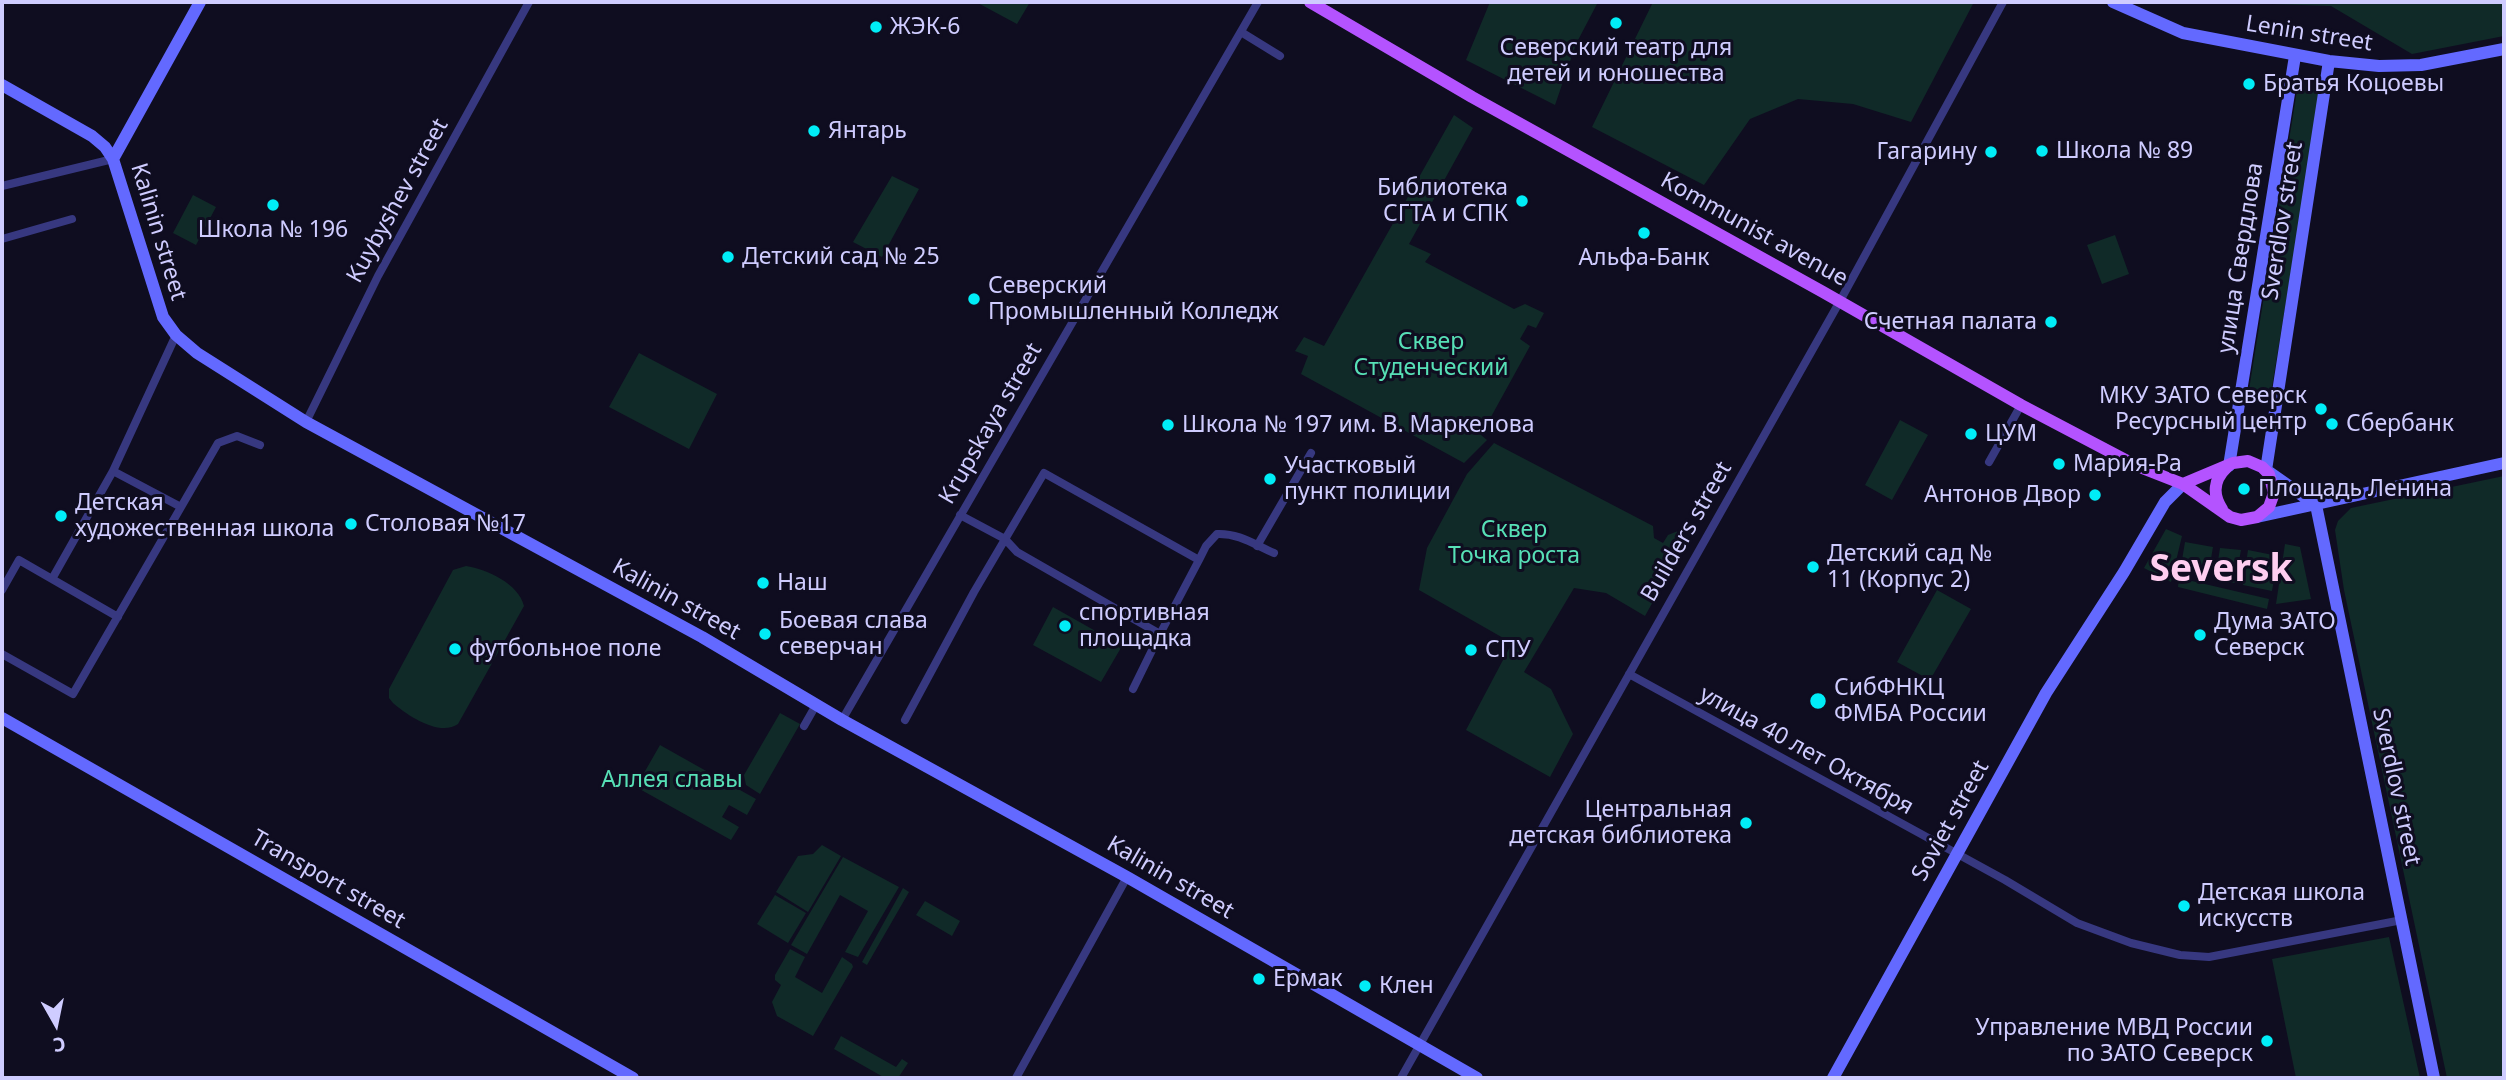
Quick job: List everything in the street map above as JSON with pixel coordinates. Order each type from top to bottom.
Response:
[{"type":"main road","name":"Kommunist avenue","points":[[1310,2],[1472,97],[2021,405],[2137,466],[2183,484]]},
{"type":"main road","points":[[2248,461],[2266,470],[2273,483],[2274,493],[2269,507],[2258,517],[2236,519],[2183,484],[2248,461]]},
{"type":"main road","points":[[2222,510],[2216,500],[2216,483],[2221,473],[2229,466]]},
{"type":"street","points":[[2,187],[113,159],[200,2]]},
{"type":"street","name":"Kuybyshev street","points":[[306,422],[378,276],[529,2]]},
{"type":"street","name":"Krupskaya street","points":[[842,720],[1258,2]]},
{"type":"street","name":"Builders street","points":[[1401,1078],[1840,302],[2003,2]]},
{"type":"street","name":"Lenin street","points":[[2113,2],[2183,33],[2329,61],[2379,66],[2421,65],[2504,49]]},
{"type":"street","points":[[1241,32],[1280,56]]},
{"type":"street","name":"улица Свердлова","points":[[2229,466],[2295,56]]},
{"type":"street","name":"Sverdlov street","points":[[2266,470],[2329,61]]},
{"type":"street","name":"Kalinin street","points":[[2,85],[105,146],[113,159],[163,317],[176,335],[197,353],[306,422],[702,637],[842,720],[1127,877],[1477,1078]]},
{"type":"street","points":[[2,239],[72,219]]},
{"type":"street","points":[[52,579],[113,471],[176,335]]},
{"type":"street","points":[[1989,462],[2021,405]]},
{"type":"street","points":[[2,654],[73,694],[218,443],[237,436],[260,445]]},
{"type":"street","points":[[1257,546],[1311,453]]},
{"type":"street","points":[[2258,517],[2504,463]]},
{"type":"street","points":[[2266,470],[2316,505]]},
{"type":"street","points":[[113,471],[181,507]]},
{"type":"street","points":[[905,720],[1044,473],[1199,560]]},
{"type":"street","name":"Soviet street","points":[[1833,1078],[2046,693],[2124,572],[2165,502],[2183,484]]},
{"type":"street","name":"Sverdlov street","points":[[2316,505],[2434,1078]]},
{"type":"street","points":[[961,515],[1005,539],[1017,552],[1160,634]]},
{"type":"street","points":[[1133,689],[1206,546],[1217,534],[1230,533],[1274,553]]},
{"type":"street","points":[[2,590],[19,560],[118,617]]},
{"type":"street","name":"улица 40 лет Октября","points":[[1629,674],[2077,923],[2131,943],[2180,955],[2209,957],[2402,920]]},
{"type":"street","points":[[804,726],[816,705]]},
{"type":"street","name":"Transport street","points":[[2,718],[634,1078]]},
{"type":"street","points":[[1016,1078],[1127,877]]},
{"type":"green space","points":[[976,2],[1030,2],[1017,24]]},
{"type":"green space","points":[[1490,2],[1598,2],[1576,44],[1555,105],[1466,60]]},
{"type":"green space","points":[[1653,2],[1974,2],[1911,122],[1853,104],[1798,99],[1750,119],[1704,185],[1592,127]]},
{"type":"green space","points":[[2213,2],[2504,2],[2504,36],[2412,54],[2331,6]]},
{"type":"green space","points":[[2299,78],[2322,82],[2269,405],[2247,402]]},
{"type":"green space","name":"Сквер Студенческий","points":[[1454,115],[1473,128],[1409,244],[1431,254],[1425,262],[1514,309],[1525,304],[1544,313],[1536,328],[1528,325],[1520,339],[1530,346],[1481,435],[1487,440],[1464,463],[1301,374],[1308,356],[1295,351],[1304,337],[1324,346]]},
{"type":"green space","points":[[892,176],[919,189],[882,257],[853,242]]},
{"type":"green space","points":[[193,195],[216,207],[196,245],[173,233]]},
{"type":"green space","points":[[2115,235],[2129,274],[2102,284],[2087,245]]},
{"type":"green space","points":[[639,353],[717,394],[689,449],[609,407]]},
{"type":"green space","points":[[1900,420],[1928,435],[1892,500],[1865,485]]},
{"type":"green space","name":"Сквер Точка роста","points":[[1494,443],[1653,526],[1654,538],[1663,543],[1668,535],[1678,531],[1689,537],[1645,616],[1606,593],[1574,588],[1524,672],[1551,689],[1573,734],[1550,777],[1466,730],[1512,643],[1419,590],[1427,548],[1467,474]]},
{"type":"green space","points":[[2504,476],[2504,1078],[2447,1078],[2344,590],[2335,530],[2338,521],[2351,508]]},
{"type":"green space","points":[[2166,529],[2182,536],[2171,582],[2144,568]]},
{"type":"green space","points":[[2185,542],[2213,547],[2208,576],[2180,572]]},
{"type":"green space","points":[[2285,544],[2300,547],[2311,599],[2276,604]]},
{"type":"green space","points":[[2220,548],[2241,550],[2235,583],[2215,581]]},
{"type":"green space","points":[[2248,550],[2278,556],[2272,591],[2243,585]]},
{"type":"green space","name":"футбольное поле","points":[[466,566],[483,570],[509,584],[524,606],[458,724],[442,728],[407,714],[389,698],[389,689],[453,570]]},
{"type":"green space","points":[[2179,578],[2269,599],[2267,609],[2178,587]]},
{"type":"green space","points":[[1937,590],[1971,609],[1930,680],[1897,662]]},
{"type":"green space","name":"спортивная площадка","points":[[1053,607],[1122,646],[1101,682],[1033,645]]},
{"type":"green space","points":[[780,713],[800,724],[760,794],[746,785],[744,775]]},
{"type":"green space","name":"Аллея славы","points":[[660,745],[756,799],[747,815],[729,805],[722,817],[739,827],[731,840],[636,787]]},
{"type":"green space","points":[[822,845],[841,856],[808,912],[776,892],[798,856],[813,854]]},
{"type":"green space","points":[[843,857],[899,887],[858,957],[845,952],[868,911],[840,895],[807,954],[791,945]]},
{"type":"green space","points":[[903,888],[909,892],[867,965],[862,962]]},
{"type":"green space","points":[[775,895],[806,913],[788,943],[757,924]]},
{"type":"green space","points":[[925,901],[960,921],[952,936],[916,915]]},
{"type":"green space","points":[[2389,937],[2420,1078],[2296,1078],[2272,959]]},
{"type":"green space","points":[[790,949],[805,957],[795,977],[822,993],[842,957],[853,967],[813,1036],[777,1016],[772,1002],[781,985],[775,980],[775,975]]},
{"type":"green space","points":[[841,1036],[896,1067],[902,1059],[908,1063],[898,1078],[885,1078],[834,1049]]},
{"type":"place","name":"Северский театр для детей и юношества","points":[[1616,23]]},
{"type":"place","name":"ЖЭК-6","points":[[876,27]]},
{"type":"place","name":"Братья Коцоевы","points":[[2249,84]]},
{"type":"place","name":"Янтарь","points":[[814,131]]},
{"type":"place","name":"Школа № 89","points":[[2042,151]]},
{"type":"place","name":"Гагарину","points":[[1991,152]]},
{"type":"place","name":"Библиотека СГТА и СПК","points":[[1522,201]]},
{"type":"place","name":"Школа № 196","points":[[273,205]]},
{"type":"place","name":"Альфа-Банк","points":[[1644,233]]},
{"type":"place","name":"Детский сад № 25","points":[[728,257]]},
{"type":"place","name":"Северский Промышленный Колледж","points":[[974,299]]},
{"type":"place","name":"Счетная палата","points":[[2051,322]]},
{"type":"place","name":"МКУ ЗАТО Северск Ресурсный центр","points":[[2321,409]]},
{"type":"place","name":"Сбербанк","points":[[2332,424]]},
{"type":"place","name":"Школа № 197 им. В. Маркелова","points":[[1168,425]]},
{"type":"place","name":"ЦУМ","points":[[1971,434]]},
{"type":"place","name":"Мария-Ра","points":[[2059,464]]},
{"type":"place","name":"Участковый пункт полиции","points":[[1270,479]]},
{"type":"place","name":"Площадь Ленина","points":[[2244,489]]},
{"type":"place","name":"Антонов Двор","points":[[2095,495]]},
{"type":"place","name":"Детская художественная школа","points":[[61,516]]},
{"type":"place","name":"Столовая №17","points":[[351,524]]},
{"type":"place","name":"Детский сад № 11 (Корпус 2)","points":[[1813,567]]},
{"type":"place","name":"Наш","points":[[763,583]]},
{"type":"place","name":"спортивная площадка","points":[[1065,626]]},
{"type":"place","name":"Боевая слава северчан","points":[[765,634]]},
{"type":"place","name":"Дума ЗАТО Северск","points":[[2200,635]]},
{"type":"place","name":"футбольное поле","points":[[455,649]]},
{"type":"place","name":"СПУ","points":[[1471,650]]},
{"type":"place","name":"СибФНКЦ ФМБА России","points":[[1818,701]]},
{"type":"place","name":"Центральная детская библиотека","points":[[1746,823]]},
{"type":"place","name":"Детская школа искусств","points":[[2184,906]]},
{"type":"place","name":"Ермак","points":[[1259,979]]},
{"type":"place","name":"Клен","points":[[1365,986]]},
{"type":"place","name":"Управление МВД России по ЗАТО Северск","points":[[2267,1041]]},
{"type":"district","name":"Seversk","points":[[2221,570]]}]
